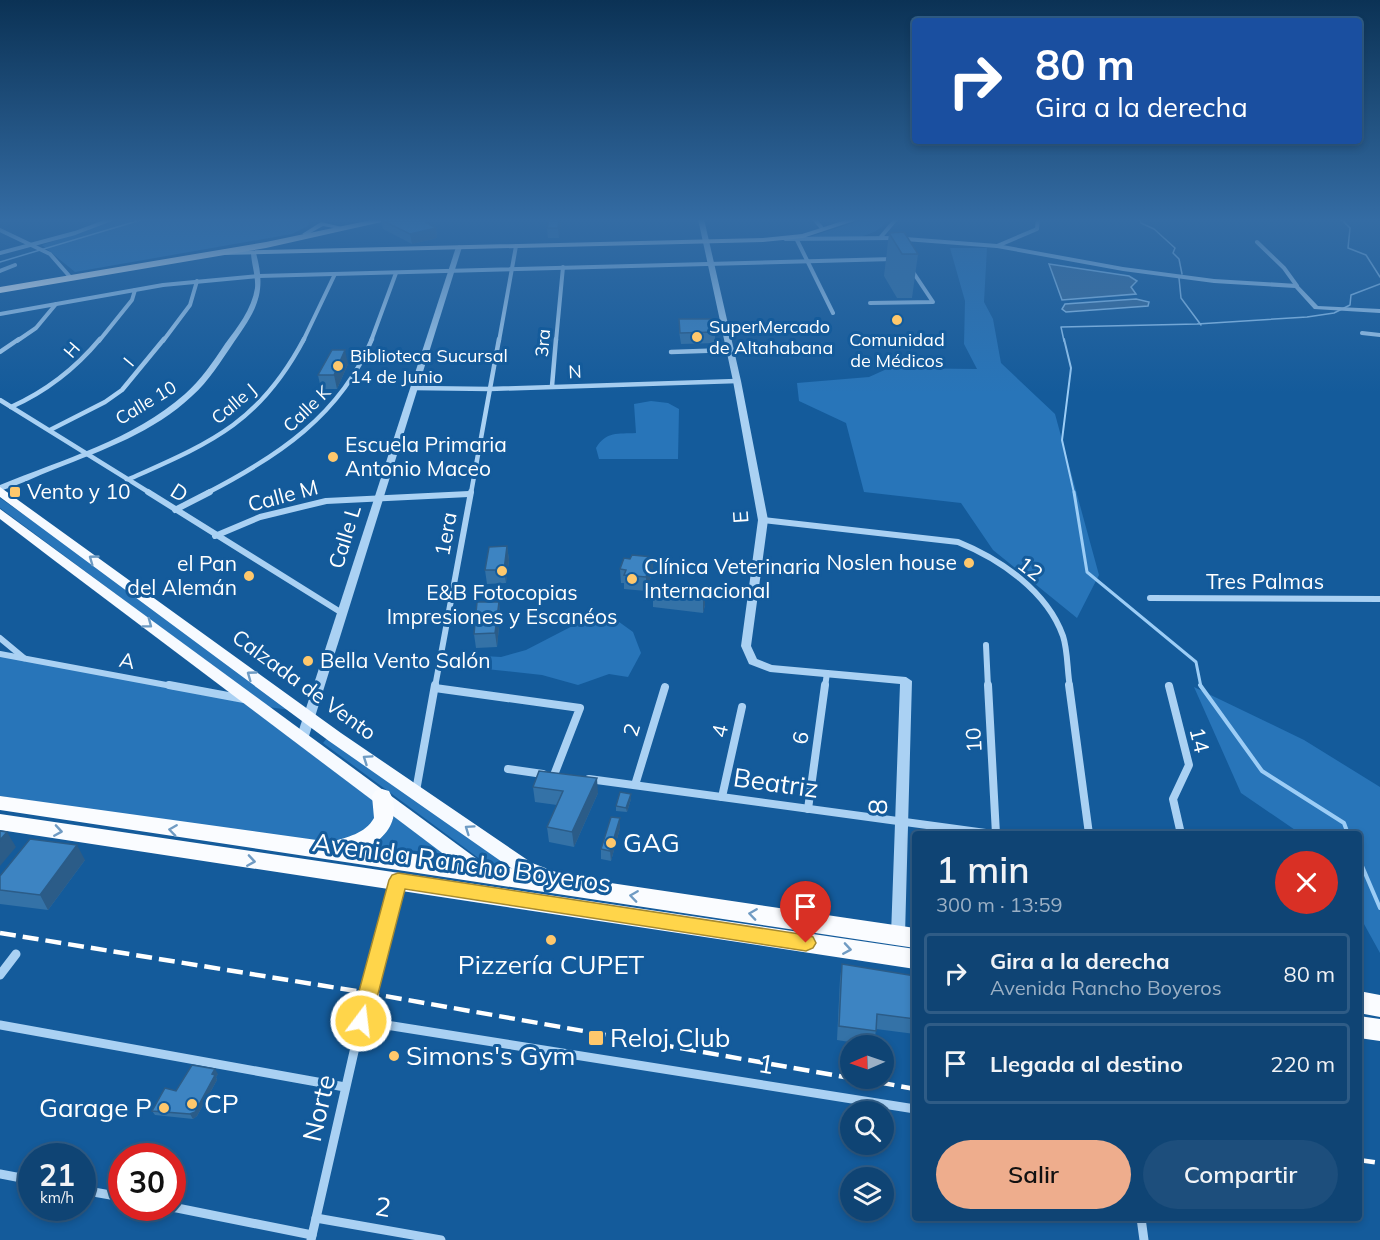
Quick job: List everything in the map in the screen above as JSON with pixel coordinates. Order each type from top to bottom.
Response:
[{"type":"highway","points":[[0,288],[66,277]]},
{"type":"highway","points":[[323,851],[359,843],[374,835],[384,814],[382,796]]},
{"type":"highway","name":"Avenida Rancho Boyeros","points":[[0,803],[481,872],[906,937]]},
{"type":"highway","name":"Avenida Rancho Boyeros","points":[[0,822],[912,959]]},
{"type":"highway","points":[[374,857],[391,867],[398,880]]},
{"type":"highway","points":[[481,872],[519,899]]},
{"type":"highway","points":[[1362,1003],[1380,1006]]},
{"type":"highway","points":[[1362,1027],[1380,1030]]},
{"type":"main road","name":"Calzada de Vento","points":[[0,489],[335,737],[525,868],[550,879],[596,890]]},
{"type":"main road","name":"Calzada de Vento","points":[[0,513],[249,700],[303,736],[481,872]]},
{"type":"main road","points":[[277,718],[292,717],[303,713]]},
{"type":"main road","points":[[319,748],[318,742],[322,738],[335,737]]},
{"type":"street","points":[[0,314],[135,290],[248,277]]},
{"type":"street","name":"Calle 10","points":[[0,489],[141,428],[188,397],[212,369],[253,308],[260,284],[259,277]]},
{"type":"street","name":"Calle J","points":[[127,480],[200,447],[262,403],[282,376],[334,277]]},
{"type":"street","name":"Calle K","points":[[175,510],[249,471],[286,448],[343,393],[358,368],[394,277]]},
{"type":"street","name":"Calle L","points":[[303,736],[303,713],[342,613],[449,277]]},
{"type":"street","name":"1era","points":[[416,792],[511,277]]},
{"type":"street","name":"3ra","points":[[552,386],[562,277]]},
{"type":"street","name":"E","points":[[714,277],[737,381],[763,520],[746,646],[753,661],[770,668],[906,681]]},
{"type":"street","points":[[816,277],[833,313]]},
{"type":"street","points":[[870,303],[933,302],[916,277]]},
{"type":"street","points":[[1183,277],[1298,286]]},
{"type":"street","points":[[1291,277],[1316,308],[1380,311]]},
{"type":"street","name":"I","points":[[50,430],[105,402],[122,390],[138,374],[190,304],[197,281]]},
{"type":"street","name":"H","points":[[11,407],[50,389],[74,369],[132,300],[135,290]]},
{"type":"street","points":[[0,352],[36,328],[56,304]]},
{"type":"street","points":[[1362,333],[1380,335]]},
{"type":"street","points":[[671,352],[730,350]]},
{"type":"street","name":"N","points":[[414,388],[490,389],[737,381]]},
{"type":"street","name":"D","points":[[0,400],[342,613]]},
{"type":"street","name":"Calle M","points":[[215,536],[260,517],[326,501],[469,494]]},
{"type":"street","name":"12","points":[[763,520],[958,542],[977,550],[1037,594],[1054,617],[1063,637],[1089,831]]},
{"type":"street","name":"Tres Palmas","points":[[1150,598],[1380,600]]},
{"type":"street","points":[[0,638],[27,660]]},
{"type":"street","name":"10","points":[[986,645],[994,831]]},
{"type":"street","name":"A","points":[[0,654],[249,700]]},
{"type":"street","name":"6","points":[[808,808],[827,673]]},
{"type":"street","name":"8","points":[[906,681],[902,822],[906,937]]},
{"type":"street","name":"14","points":[[1169,686],[1189,765],[1173,799],[1180,831]]},
{"type":"street","name":"2","points":[[635,784],[665,687]]},
{"type":"street","points":[[435,688],[580,708],[554,775]]},
{"type":"street","name":"4","points":[[722,797],[742,707]]},
{"type":"street","points":[[508,770],[565,777]]},
{"type":"street","name":"Beatriz","points":[[577,778],[971,831]]},
{"type":"street","name":"Norte","points":[[312,1237],[345,1087],[398,880]]},
{"type":"street","points":[[0,975],[16,954]]},
{"type":"street","name":"1","points":[[361,1021],[912,1109]]},
{"type":"street","points":[[0,1025],[345,1087]]},
{"type":"street","points":[[0,1174],[18,1177]]},
{"type":"street","points":[[186,1210],[312,1237]]},
{"type":"street","name":"2","points":[[316,1218],[441,1240]]},
{"type":"street","points":[[1141,1221],[1144,1240]]},
{"type":"shaded area","points":[[958,277],[985,277],[984,302],[993,319],[1001,363],[1055,414],[1099,575],[1077,618],[993,550],[961,503],[864,492],[846,423],[799,401],[797,383],[869,377],[889,368],[977,369],[964,344],[965,301]]},
{"type":"shaded area","points":[[1054,277],[1130,277],[1137,281],[1131,287],[1136,294],[1062,300]]},
{"type":"shaded area","points":[[1136,299],[1149,302],[1148,306],[1066,312],[1062,309],[1065,304]]},
{"type":"shaded area","points":[[651,401],[668,403],[679,409],[678,459],[599,459],[596,448],[608,436],[636,433],[634,404]]},
{"type":"shaded area","points":[[0,498],[129,588],[291,710],[268,707],[0,508]]},
{"type":"shaded area","points":[[615,619],[633,632],[641,653],[628,677],[609,674],[578,685],[542,675],[486,669],[473,662],[483,656],[501,657],[526,650],[584,620]]},
{"type":"shaded area","points":[[0,654],[249,700],[382,796],[381,826],[338,848],[0,796]]},
{"type":"shaded area","points":[[1194,687],[1304,740],[1380,787],[1380,953],[1362,920],[1362,831],[1297,831],[1241,793]]},
{"type":"shaded area","points":[[328,737],[503,861],[501,864],[492,868],[323,743]]},
{"type":"shaded area","points":[[396,813],[446,854],[369,846],[383,836]]},
{"type":"building","points":[[679,319],[712,319],[715,332],[680,333]]},
{"type":"building","points":[[332,350],[345,350],[334,375],[318,375]]},
{"type":"building","points":[[507,546],[504,570],[485,570],[489,547]]},
{"type":"building","points":[[632,555],[653,557],[646,577],[624,575],[626,570],[620,569],[624,558],[630,559]]},
{"type":"building","points":[[656,585],[705,591],[703,599],[653,593]]},
{"type":"building","points":[[477,602],[499,602],[495,633],[474,634]]},
{"type":"building","points":[[539,771],[597,778],[572,832],[547,827],[563,791],[533,787]]},
{"type":"building","points":[[620,792],[631,794],[626,808],[616,806]]},
{"type":"building","points":[[611,817],[620,818],[610,851],[601,849]]},
{"type":"building","points":[[0,831],[7,832],[0,840]]},
{"type":"building","points":[[30,839],[77,845],[40,895],[0,890],[0,876]]},
{"type":"building","points":[[842,964],[912,976],[912,1019],[877,1014],[876,1031],[839,1026]]},
{"type":"building","points":[[192,1065],[215,1069],[212,1074],[215,1075],[195,1112],[190,1114],[152,1111],[165,1088],[176,1091]]},
{"type":"waterway","points":[[1179,278],[1181,298],[1200,324]]},
{"type":"waterway","points":[[1200,324],[1307,317],[1334,313],[1350,305],[1351,295],[1380,284]]},
{"type":"waterway","points":[[1064,341],[1061,327],[1200,324]]},
{"type":"waterway","points":[[1064,339],[1071,368],[1062,440],[1074,493]]},
{"type":"waterway","points":[[1074,492],[1087,572],[1196,662],[1201,686]]},
{"type":"waterway","points":[[1201,686],[1262,771],[1344,823],[1347,831]]},
{"type":"waterway","points":[[1362,866],[1380,908]]},
{"type":"railway","points":[[0,933],[368,993],[840,1076]]},
{"type":"railway","points":[[894,1085],[912,1088]]},
{"type":"railway","points":[[1362,1160],[1380,1163]]},
{"type":"place","name":"Comunidad de Médicos","points":[[897,320]]},
{"type":"place","name":"SuperMercado de Altahabana","points":[[697,337]]},
{"type":"place","name":"Biblioteca Sucursal 14 de Junio","points":[[338,366]]},
{"type":"place","name":"Escuela Primaria Antonio Maceo","points":[[333,457]]},
{"type":"place","name":"Vento y 10","points":[[15,492]]},
{"type":"place","name":"Noslen house","points":[[969,563]]},
{"type":"place","name":"E&B Fotocopias Impresiones y Escanéos","points":[[502,571]]},
{"type":"place","name":"el Pan del Alemán","points":[[249,576]]},
{"type":"place","name":"Clínica Veterinaria Internacional","points":[[632,579]]},
{"type":"place","name":"Bella Vento Salón","points":[[308,661]]},
{"type":"place","name":"GAG","points":[[611,843]]},
{"type":"place","name":"Pizzería CUPET","points":[[551,940]]},
{"type":"place","name":"Reloj Club","points":[[596,1038]]},
{"type":"place","name":"Simons's Gym","points":[[394,1056]]},
{"type":"place","name":"CP","points":[[192,1104]]},
{"type":"place","name":"Garage P","points":[[164,1108]]},
{"type":"route","points":[[361,1021],[398,880],[806,943]]}]
